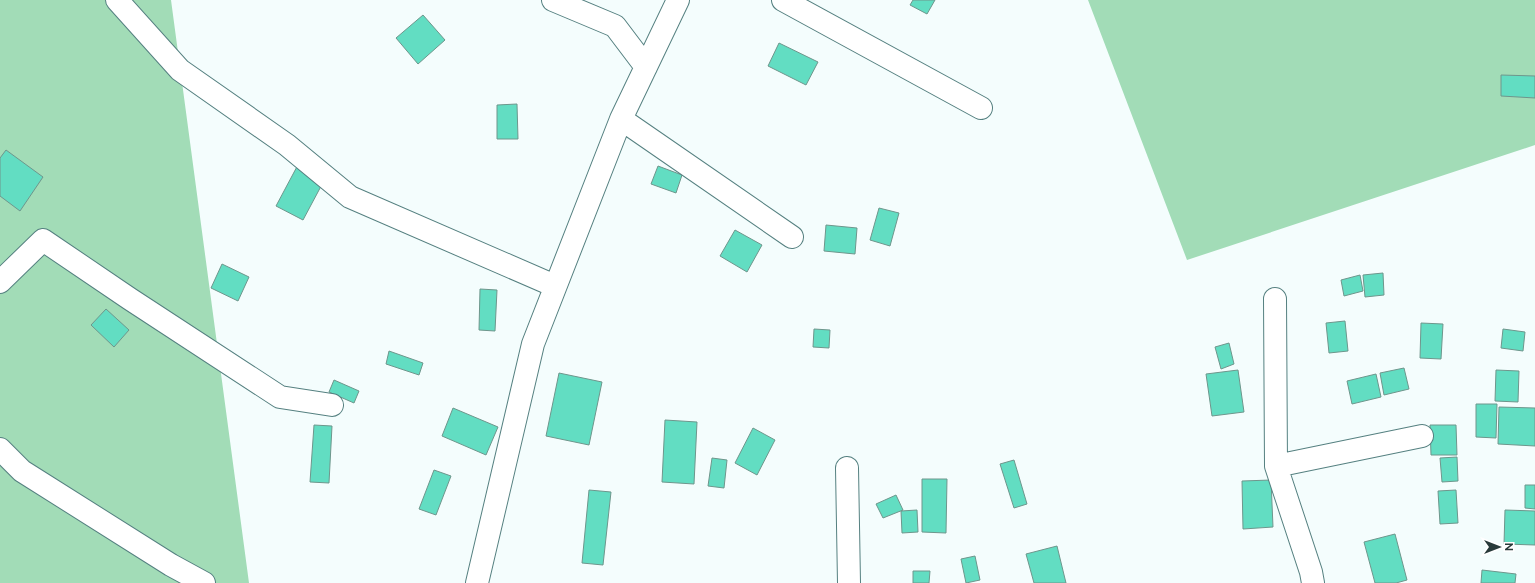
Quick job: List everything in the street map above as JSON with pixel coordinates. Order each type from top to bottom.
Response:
[{"type":"street","points":[[117,0],[180,70],[287,145],[350,197],[555,286]]},
{"type":"street","points":[[553,0],[615,26],[646,67]]},
{"type":"street","points":[[477,583],[533,344],[621,119],[678,0]]},
{"type":"street","points":[[783,0],[981,108]]},
{"type":"street","points":[[621,119],[792,237]]},
{"type":"street","points":[[0,282],[43,240],[280,397],[332,405]]},
{"type":"street","points":[[1275,299],[1276,466],[1311,572],[1313,583]]},
{"type":"street","points":[[1276,466],[1422,436]]},
{"type":"street","points":[[0,449],[22,472],[171,565],[204,583]]},
{"type":"street","points":[[847,468],[849,583]]},
{"type":"green space","points":[[0,0],[171,0],[249,583],[0,583]]},
{"type":"green space","points":[[1088,0],[1535,0],[1535,145],[1187,260]]},
{"type":"building","points":[[913,0],[935,0],[927,14],[910,5]]},
{"type":"building","points":[[423,15],[445,40],[418,64],[396,38]]},
{"type":"building","points":[[779,43],[818,62],[806,85],[768,66]]},
{"type":"building","points":[[1501,75],[1535,76],[1535,98],[1501,96]]},
{"type":"building","points":[[517,104],[518,139],[497,139],[497,105]]},
{"type":"building","points":[[6,150],[43,177],[20,211],[0,196],[0,158]]},
{"type":"building","points":[[300,161],[327,175],[303,220],[276,206]]},
{"type":"building","points":[[658,166],[682,175],[676,193],[651,184]]},
{"type":"building","points":[[879,208],[899,213],[890,246],[870,240]]},
{"type":"building","points":[[826,225],[857,228],[855,254],[824,251]]},
{"type":"building","points":[[735,230],[762,245],[747,272],[720,256]]},
{"type":"building","points":[[222,264],[249,277],[238,301],[211,288]]},
{"type":"building","points":[[1383,273],[1384,295],[1365,297],[1363,275]]},
{"type":"building","points":[[1360,275],[1363,291],[1344,296],[1341,280]]},
{"type":"building","points":[[480,289],[497,290],[495,331],[479,330]]},
{"type":"building","points":[[106,309],[129,330],[114,347],[91,325]]},
{"type":"building","points":[[1345,321],[1348,351],[1329,353],[1326,323]]},
{"type":"building","points":[[1421,323],[1443,324],[1441,359],[1420,358]]},
{"type":"building","points":[[814,329],[830,330],[829,348],[813,347]]},
{"type":"building","points":[[1503,329],[1525,332],[1523,351],[1501,348]]},
{"type":"building","points":[[1229,343],[1234,364],[1221,369],[1215,347]]},
{"type":"building","points":[[389,351],[423,363],[419,375],[386,364]]},
{"type":"building","points":[[1404,368],[1409,389],[1384,395],[1380,373]]},
{"type":"building","points":[[1238,370],[1244,412],[1212,416],[1206,374]]},
{"type":"building","points":[[1496,370],[1519,371],[1518,402],[1495,401]]},
{"type":"building","points":[[559,373],[602,382],[589,445],[546,436]]},
{"type":"building","points":[[1376,374],[1381,397],[1352,404],[1347,381]]},
{"type":"building","points":[[334,380],[359,391],[354,403],[329,392]]},
{"type":"building","points":[[1476,404],[1497,404],[1496,438],[1476,437]]},
{"type":"building","points":[[1499,407],[1535,408],[1535,446],[1498,444]]},
{"type":"building","points":[[453,408],[498,427],[486,455],[442,436]]},
{"type":"building","points":[[665,420],[697,422],[694,484],[662,482]]},
{"type":"building","points":[[314,425],[332,426],[329,483],[310,482]]},
{"type":"building","points":[[1430,425],[1456,425],[1457,455],[1431,455]]},
{"type":"building","points":[[753,428],[775,440],[757,475],[735,463]]},
{"type":"building","points":[[1457,457],[1458,481],[1442,482],[1440,458]]},
{"type":"building","points":[[712,458],[727,460],[724,488],[708,486]]},
{"type":"building","points":[[1014,460],[1027,504],[1014,508],[1000,464]]},
{"type":"building","points":[[434,470],[451,476],[436,515],[419,509]]},
{"type":"building","points":[[922,479],[947,479],[946,533],[922,532]]},
{"type":"building","points":[[1271,480],[1273,527],[1243,529],[1242,481]]},
{"type":"building","points":[[1525,485],[1535,485],[1535,509],[1525,508]]},
{"type":"building","points":[[589,490],[611,492],[603,565],[582,563]]},
{"type":"building","points":[[1456,490],[1458,523],[1440,524],[1438,491]]},
{"type":"building","points":[[896,495],[903,510],[883,518],[876,504]]},
{"type":"building","points":[[917,510],[918,532],[902,533],[901,511]]},
{"type":"building","points":[[1505,510],[1535,511],[1535,545],[1504,544]]},
{"type":"building","points":[[1395,534],[1407,580],[1396,583],[1375,583],[1364,542]]},
{"type":"building","points":[[1057,546],[1066,583],[1034,583],[1026,554]]},
{"type":"building","points":[[975,556],[980,580],[966,583],[961,559]]},
{"type":"building","points":[[1482,570],[1516,574],[1515,583],[1481,583]]},
{"type":"building","points":[[913,571],[930,571],[929,583],[913,583]]}]
